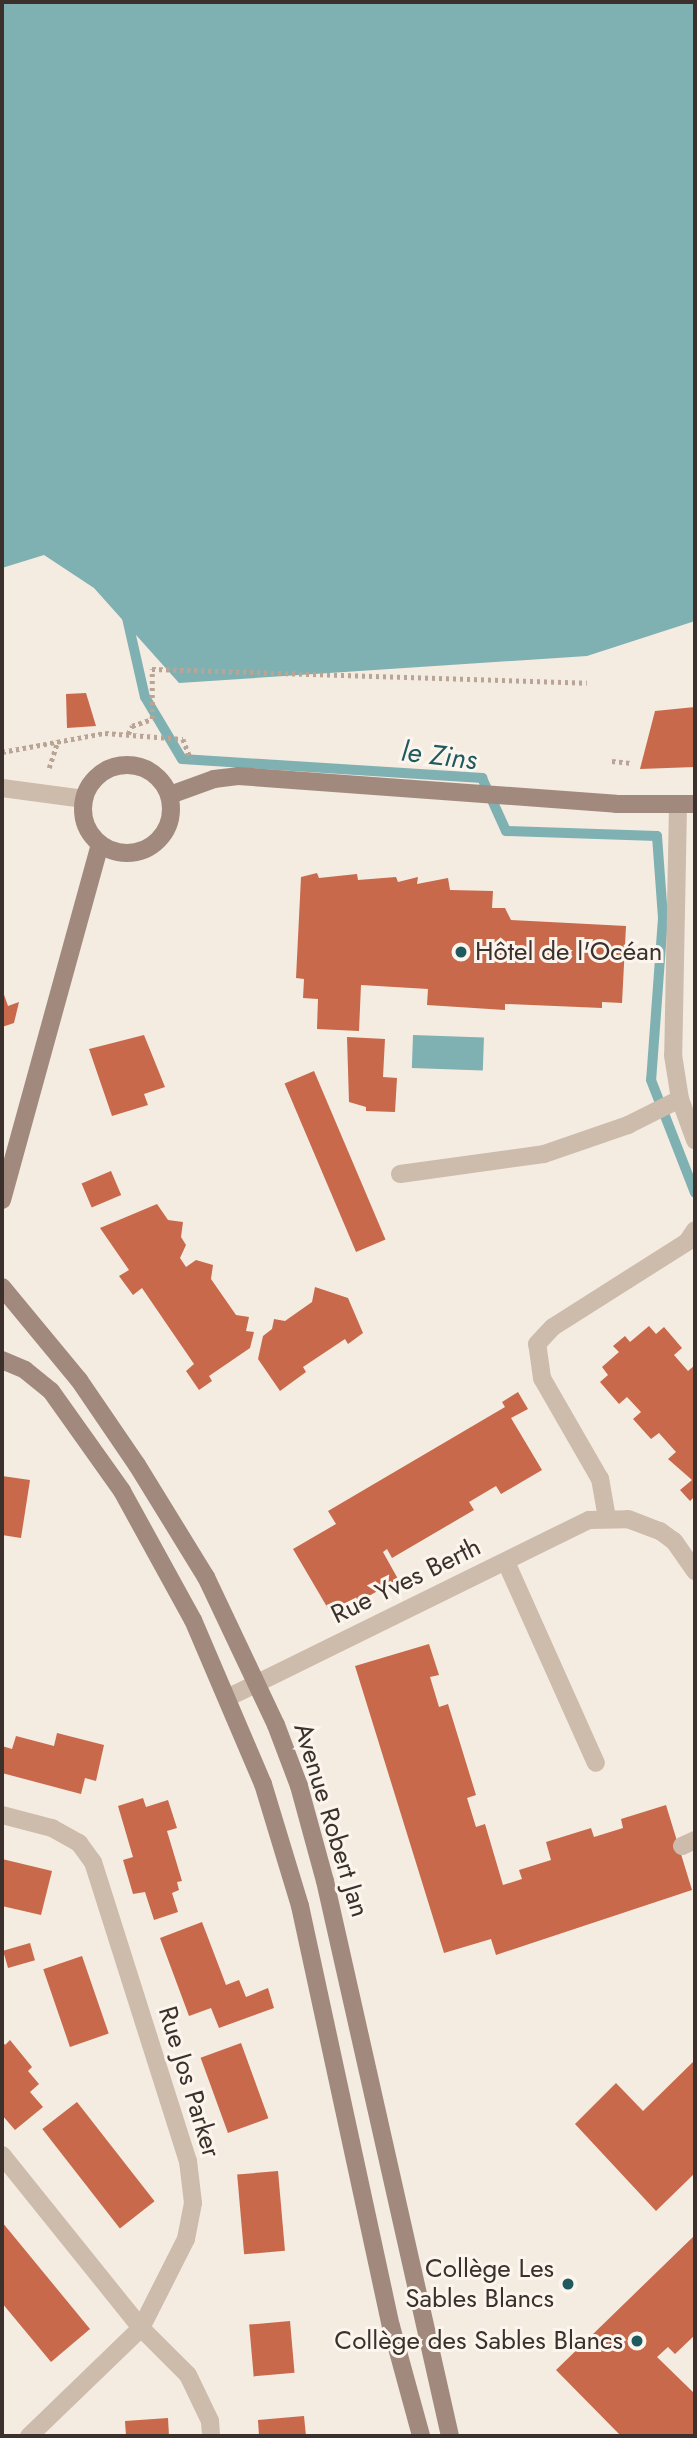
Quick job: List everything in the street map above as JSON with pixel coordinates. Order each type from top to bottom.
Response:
[{"type":"main road","points":[[126,765],[153,773],[170,795],[169,823],[152,846],[126,854],[100,844],[86,824],[84,799],[99,775],[126,765]]},
{"type":"main road","points":[[170,795],[200,784],[238,776],[687,805]]},
{"type":"main road","points":[[2,1200],[100,844]]},
{"type":"main road","name":"Avenue Robert Jan","points":[[2,1287],[79,1380],[137,1465],[206,1577],[258,1682],[299,1787],[325,1881],[450,2436]]},
{"type":"main road","name":"Avenue Robert Jan","points":[[2,1360],[25,1370],[51,1391],[85,1434],[128,1503],[229,1697],[263,1784],[300,1906],[391,2326],[421,2436]]},
{"type":"street","points":[[2,788],[84,799]]},
{"type":"street","points":[[687,805],[673,1030],[680,1099],[695,1140]]},
{"type":"street","points":[[400,1174],[544,1154],[628,1125],[680,1099]]},
{"type":"street","points":[[695,1230],[687,1242],[553,1327],[537,1344],[542,1378],[600,1479],[607,1518],[628,1519],[660,1531],[674,1541],[695,1571]]},
{"type":"street","name":"Rue Yves Berth","points":[[229,1697],[573,1527],[607,1518]]},
{"type":"street","points":[[506,1562],[596,1763]]},
{"type":"street","name":"Rue Jos Parker","points":[[2,1815],[52,1828],[79,1843],[93,1862],[188,2161],[192,2203],[186,2239],[141,2328],[29,2436]]},
{"type":"street","points":[[2,2155],[141,2328],[188,2375],[210,2421],[211,2436]]},
{"type":"path","points":[[128,734],[132,726],[152,719],[152,669],[587,682]]},
{"type":"path","points":[[2,752],[58,739],[128,734],[183,738],[200,784]]},
{"type":"path","points":[[612,761],[630,763]]},
{"type":"water","points":[[2,2],[695,2],[695,621],[587,656],[179,683],[94,588],[44,555],[2,568]]},
{"type":"water","points":[[413,1035],[484,1037],[483,1070],[412,1068]]},
{"type":"building","points":[[86,693],[96,726],[67,728],[66,694]]},
{"type":"building","points":[[695,707],[695,767],[640,769],[655,711]]},
{"type":"building","name":"Hôtel de l'Océan","points":[[317,873],[319,878],[357,874],[358,880],[396,877],[398,882],[418,877],[417,884],[448,878],[450,890],[493,891],[492,908],[505,908],[511,920],[626,926],[622,1003],[602,1002],[602,1008],[505,1004],[505,1010],[427,1005],[428,989],[361,985],[359,1031],[317,1029],[318,999],[303,998],[304,979],[296,978],[301,877]]},
{"type":"building","points":[[2,989],[8,1006],[19,1002],[14,1023],[2,1027]]},
{"type":"building","points":[[144,1035],[165,1087],[144,1094],[148,1105],[112,1116],[89,1049]]},
{"type":"building","points":[[347,1037],[385,1039],[383,1077],[397,1078],[395,1112],[366,1111],[366,1107],[349,1102]]},
{"type":"building","points":[[314,1071],[386,1239],[356,1252],[285,1084]]},
{"type":"building","points":[[111,1171],[121,1195],[92,1207],[82,1184]]},
{"type":"building","points":[[157,1204],[168,1220],[183,1222],[181,1237],[186,1245],[180,1258],[186,1267],[196,1260],[213,1265],[211,1279],[236,1315],[249,1317],[246,1331],[254,1332],[250,1348],[209,1376],[212,1381],[199,1390],[186,1371],[194,1364],[142,1288],[133,1295],[119,1276],[129,1270],[100,1228]]},
{"type":"building","points":[[315,1287],[348,1298],[363,1333],[348,1344],[345,1339],[303,1367],[306,1372],[280,1391],[258,1359],[263,1336],[272,1329],[274,1319],[285,1321],[312,1302]]},
{"type":"building","points":[[649,1326],[656,1334],[664,1327],[682,1348],[674,1355],[688,1371],[695,1365],[695,1496],[690,1501],[680,1490],[692,1480],[668,1459],[676,1452],[659,1433],[651,1439],[633,1419],[641,1412],[627,1397],[619,1404],[600,1382],[608,1375],[602,1367],[619,1352],[613,1346],[625,1336],[630,1342]]},
{"type":"building","points":[[518,1392],[528,1409],[511,1418],[542,1470],[501,1494],[496,1486],[469,1502],[474,1510],[392,1558],[387,1549],[383,1552],[398,1579],[333,1617],[293,1549],[336,1524],[328,1511],[505,1407],[502,1402]]},
{"type":"building","points":[[2,1476],[30,1480],[21,1538],[2,1535]]},
{"type":"building","points":[[429,1644],[439,1675],[430,1677],[439,1707],[448,1704],[476,1795],[467,1798],[476,1827],[485,1824],[503,1885],[522,1879],[519,1870],[551,1860],[546,1842],[591,1828],[594,1837],[623,1828],[621,1819],[666,1805],[692,1890],[496,1955],[491,1939],[444,1953],[355,1666]]},
{"type":"building","points":[[57,1733],[104,1745],[96,1781],[85,1778],[81,1794],[2,1773],[2,1746],[12,1749],[16,1736],[54,1746]]},
{"type":"building","points":[[143,1798],[146,1807],[168,1800],[177,1828],[167,1831],[182,1881],[177,1882],[179,1890],[172,1893],[178,1912],[154,1920],[145,1892],[133,1894],[123,1860],[133,1857],[118,1806]]},
{"type":"building","points":[[2,1859],[52,1871],[41,1915],[2,1906]]},
{"type":"building","points":[[202,1922],[226,1985],[239,1980],[246,1997],[268,1988],[274,2008],[219,2028],[211,2008],[189,2016],[160,1938]]},
{"type":"building","points":[[30,1943],[35,1960],[8,1968],[3,1951]]},
{"type":"building","points":[[82,1956],[109,2034],[70,2047],[43,1969]]},
{"type":"building","points":[[2,2040],[5,2045],[10,2040],[32,2067],[28,2071],[39,2084],[30,2092],[43,2107],[15,2130],[2,2115]]},
{"type":"building","points":[[241,2043],[268,2118],[228,2133],[201,2058]]},
{"type":"building","points":[[695,2060],[695,2173],[656,2211],[575,2124],[616,2083],[643,2111]]},
{"type":"building","points":[[77,2102],[155,2201],[120,2228],[42,2129]]},
{"type":"building","points":[[278,2171],[285,2251],[244,2254],[237,2175]]},
{"type":"building","points":[[2,2222],[90,2329],[51,2362],[2,2303]]},
{"type":"building","name":"Collège des Sables Blancs","points":[[695,2235],[695,2335],[675,2354],[668,2347],[657,2357],[695,2394],[695,2436],[621,2436],[556,2370]]},
{"type":"building","points":[[290,2321],[295,2373],[254,2376],[249,2325]]},
{"type":"building","points":[[304,2416],[306,2436],[259,2436],[258,2420]]},
{"type":"building","points":[[168,2418],[169,2436],[126,2436],[125,2421]]},
{"type":"waterway","name":"le Zins","points":[[127,618],[145,697],[182,759],[482,778],[506,831],[657,836],[663,918],[651,1080],[695,1193]]},
{"type":"place","name":"Hôtel de l'Océan","points":[[461,952]]},
{"type":"place","name":"Collège Les Sables Blancs","points":[[568,2284]]},
{"type":"place","name":"Collège des Sables Blancs","points":[[637,2341]]}]
